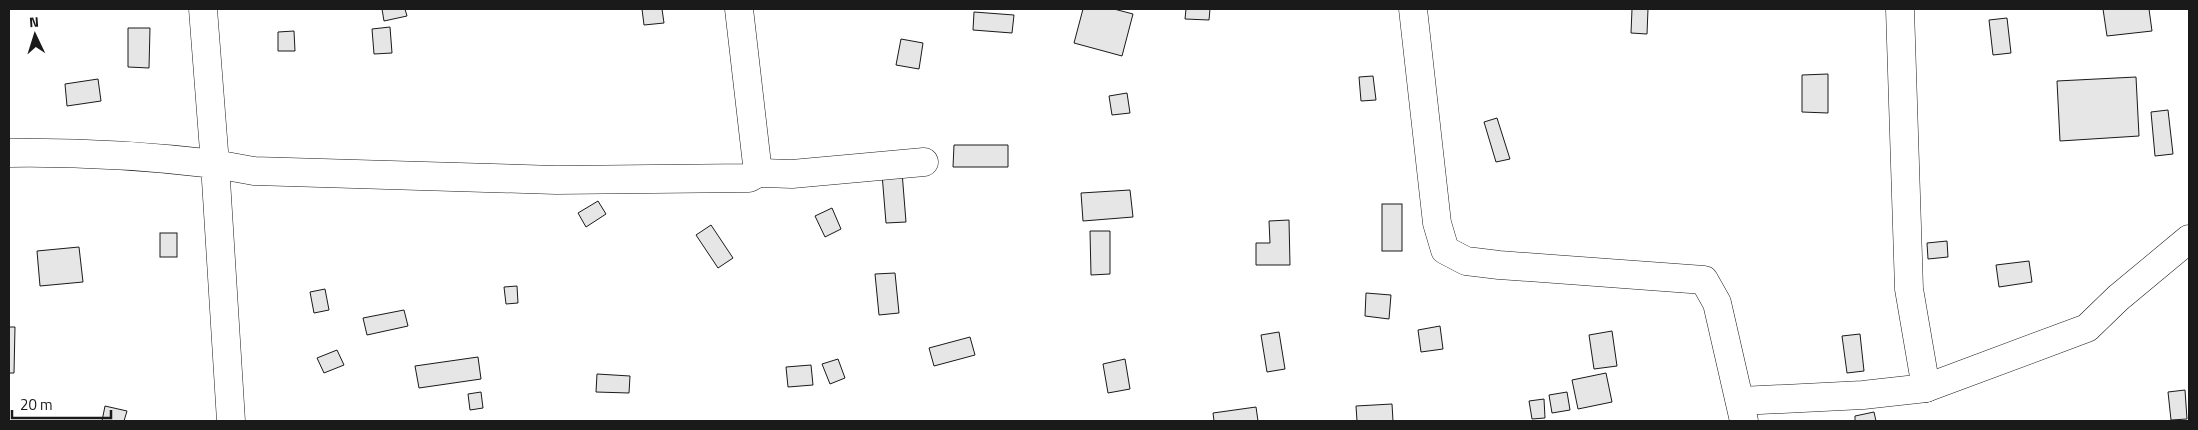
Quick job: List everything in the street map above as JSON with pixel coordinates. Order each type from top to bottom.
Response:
[{"type":"street","points":[[203,9],[231,421]]},
{"type":"street","points":[[739,9],[758,173]]},
{"type":"street","points":[[1413,9],[1437,223],[1445,250],[1466,261],[1499,265],[1704,280],[1717,303],[1742,411],[1926,388],[2087,328],[2118,298],[2189,239]]},
{"type":"street","points":[[1900,9],[1909,289],[1926,388]]},
{"type":"street","points":[[9,154],[62,152],[156,158],[215,164],[254,171],[556,180],[748,178],[758,173],[792,174],[924,162]]},
{"type":"building","points":[[382,9],[405,9],[407,16],[384,21]]},
{"type":"building","points":[[642,9],[662,9],[664,23],[644,25]]},
{"type":"building","points":[[1083,9],[1114,9],[1133,14],[1122,56],[1074,43]]},
{"type":"building","points":[[1186,9],[1210,9],[1209,20],[1185,19]]},
{"type":"building","points":[[1632,9],[1648,9],[1647,34],[1631,33]]},
{"type":"building","points":[[2103,9],[2149,9],[2152,31],[2107,36]]},
{"type":"building","points":[[974,12],[1014,15],[1012,33],[973,30]]},
{"type":"building","points":[[2007,18],[2011,53],[1993,55],[1989,20]]},
{"type":"building","points":[[390,27],[392,53],[374,54],[372,29]]},
{"type":"building","points":[[128,28],[150,28],[149,68],[128,67]]},
{"type":"building","points":[[294,31],[295,51],[278,51],[278,32]]},
{"type":"building","points":[[901,39],[923,43],[919,69],[896,65]]},
{"type":"building","points":[[1828,74],[1828,113],[1802,112],[1802,75]]},
{"type":"building","points":[[1373,76],[1376,100],[1361,101],[1359,77]]},
{"type":"building","points":[[2136,77],[2139,136],[2060,141],[2057,81]]},
{"type":"building","points":[[98,79],[101,101],[67,106],[65,84]]},
{"type":"building","points":[[1127,93],[1130,113],[1112,115],[1109,96]]},
{"type":"building","points":[[2168,110],[2173,154],[2155,156],[2151,112]]},
{"type":"building","points":[[1497,118],[1510,159],[1496,162],[1484,122]]},
{"type":"building","points":[[954,145],[1008,145],[1008,167],[953,167]]},
{"type":"building","points":[[902,172],[906,222],[886,223],[882,174]]},
{"type":"building","points":[[1130,190],[1133,217],[1083,221],[1081,193]]},
{"type":"building","points":[[598,201],[606,214],[586,227],[578,213]]},
{"type":"building","points":[[1382,204],[1402,204],[1402,251],[1382,251]]},
{"type":"building","points":[[832,208],[841,229],[825,237],[815,216]]},
{"type":"building","points":[[1289,220],[1290,265],[1256,265],[1256,243],[1270,243],[1269,221]]},
{"type":"building","points":[[711,225],[733,258],[718,268],[696,235]]},
{"type":"building","points":[[1090,231],[1110,231],[1110,274],[1091,275]]},
{"type":"building","points":[[160,233],[177,233],[177,257],[160,257]]},
{"type":"building","points":[[1947,241],[1948,257],[1928,259],[1927,243]]},
{"type":"building","points":[[79,247],[83,282],[40,286],[37,251]]},
{"type":"building","points":[[2029,261],[2032,282],[1999,287],[1996,265]]},
{"type":"building","points":[[895,273],[899,313],[879,315],[875,274]]},
{"type":"building","points":[[517,286],[518,303],[506,304],[504,287]]},
{"type":"building","points":[[325,289],[329,310],[314,313],[310,292]]},
{"type":"building","points":[[1366,293],[1391,295],[1389,319],[1365,316]]},
{"type":"building","points":[[404,310],[408,326],[367,335],[363,318]]},
{"type":"building","points":[[1440,326],[1443,349],[1421,352],[1418,330]]},
{"type":"building","points":[[9,327],[15,327],[14,373],[9,373]]},
{"type":"building","points":[[1612,331],[1617,366],[1594,369],[1589,335]]},
{"type":"building","points":[[1279,332],[1285,369],[1267,372],[1261,335]]},
{"type":"building","points":[[1860,334],[1864,371],[1847,373],[1842,336]]},
{"type":"building","points":[[970,337],[975,355],[934,366],[929,348]]},
{"type":"building","points":[[337,350],[344,365],[324,373],[317,358]]},
{"type":"building","points":[[478,357],[481,379],[419,388],[415,366]]},
{"type":"building","points":[[838,359],[845,378],[830,384],[822,364]]},
{"type":"building","points":[[1125,359],[1130,389],[1108,393],[1103,364]]},
{"type":"building","points":[[811,365],[813,385],[788,387],[786,367]]},
{"type":"building","points":[[1606,373],[1612,402],[1578,409],[1572,380]]},
{"type":"building","points":[[597,374],[630,376],[629,393],[596,392]]},
{"type":"building","points":[[2185,390],[2187,419],[2171,420],[2168,392]]},
{"type":"building","points":[[481,392],[483,408],[470,410],[468,394]]},
{"type":"building","points":[[1567,392],[1570,410],[1552,413],[1549,395]]},
{"type":"building","points":[[1544,399],[1545,418],[1532,419],[1529,401]]},
{"type":"building","points":[[1392,404],[1393,421],[1357,421],[1356,406]]},
{"type":"building","points":[[105,406],[127,411],[124,421],[102,421]]},
{"type":"building","points":[[1256,407],[1258,421],[1214,421],[1213,413]]},
{"type":"building","points":[[1874,412],[1876,421],[1855,421],[1855,416]]}]
